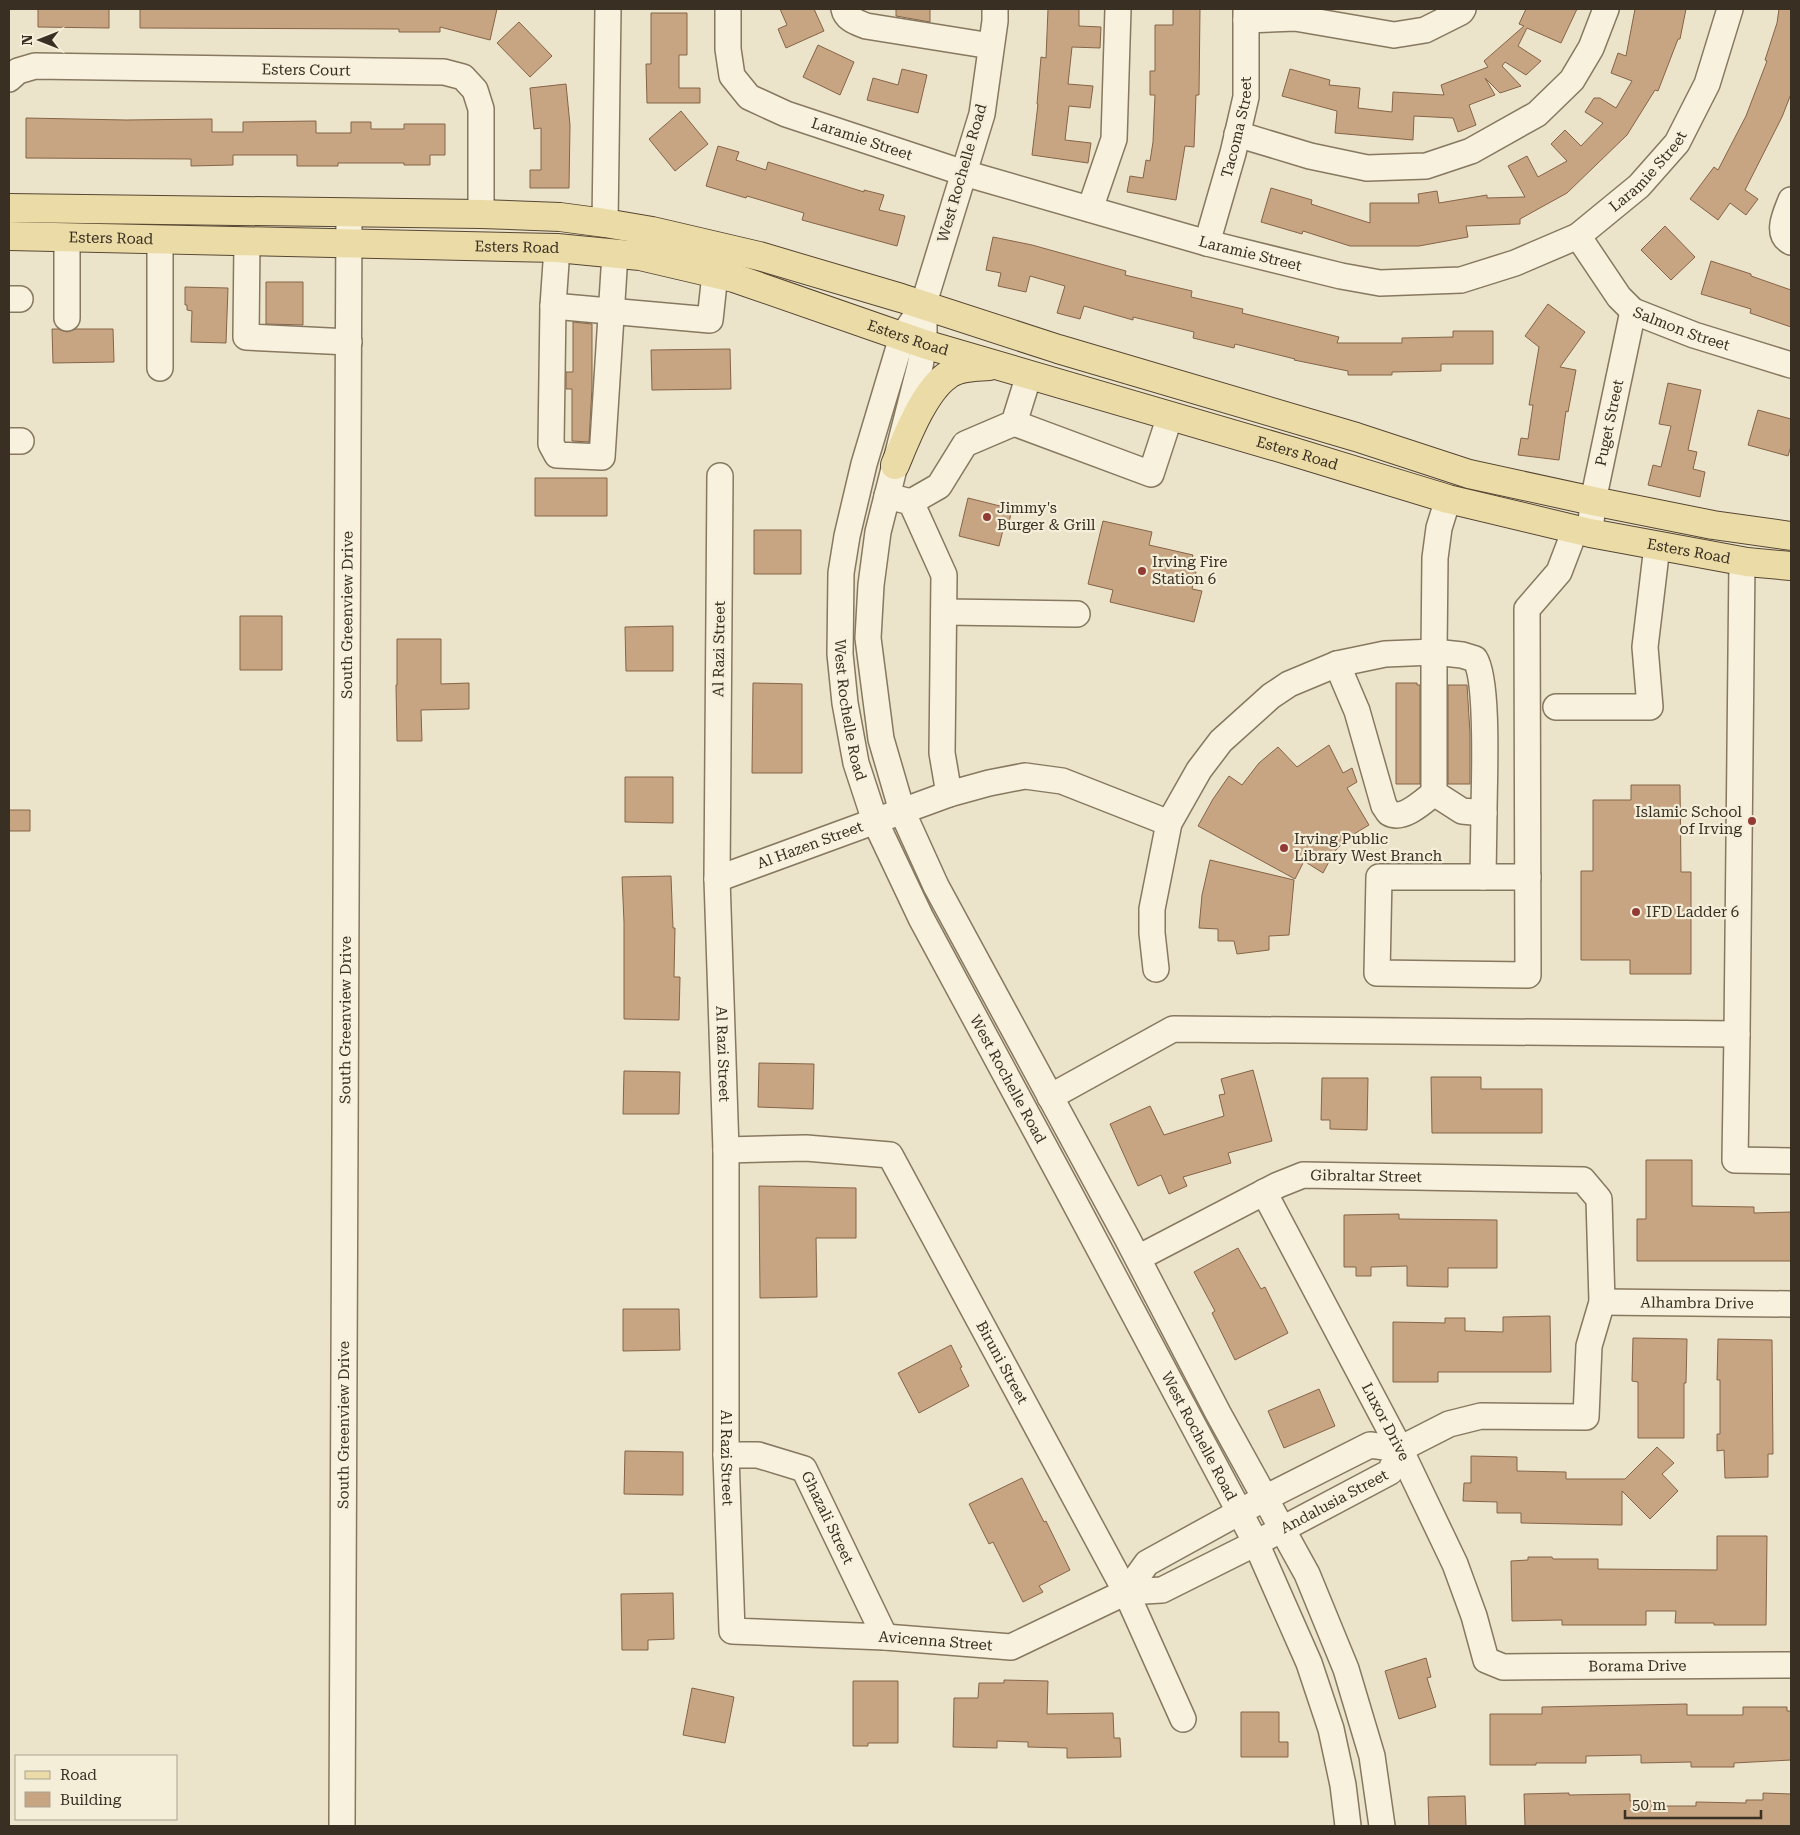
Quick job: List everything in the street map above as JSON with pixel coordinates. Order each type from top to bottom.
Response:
[{"type":"main road","name":"Esters Road","points":[[9,208],[481,214],[560,217],[605,223],[699,241],[759,256],[1182,386],[1356,437],[1469,474],[1593,502],[1713,525],[1791,536]]},
{"type":"main road","name":"Esters Road","points":[[9,236],[557,248],[640,256],[734,278],[913,341],[1448,499],[1582,532],[1742,561],[1791,566]]},
{"type":"main road","points":[[895,465],[914,421],[933,390],[948,374],[965,368],[998,366]]},
{"type":"main road","points":[[1170,416],[1182,386]]},
{"type":"street","points":[[605,223],[608,9]]},
{"type":"street","name":"Laramie Street","points":[[728,9],[728,49],[732,76],[748,97],[786,114],[964,173],[1207,243],[1341,276],[1380,282],[1462,280],[1515,263],[1578,236],[1639,186],[1677,143],[1707,84],[1730,9]]},
{"type":"street","points":[[844,9],[844,12],[852,21],[866,26],[991,46]]},
{"type":"street","name":"West Rochelle Road","points":[[995,9],[982,114],[913,341],[864,464],[847,536],[841,573],[840,654],[845,703],[856,763],[875,820],[921,918],[1256,1544],[1308,1663],[1331,1729],[1343,1786],[1348,1826]]},
{"type":"street","points":[[1090,209],[1114,139],[1118,9]]},
{"type":"street","points":[[1246,14],[1295,18],[1394,35],[1425,30],[1461,12],[1463,9]]},
{"type":"street","points":[[1237,134],[1310,156],[1367,168],[1426,166],[1472,151],[1537,114],[1572,80],[1591,48],[1606,9]]},
{"type":"street","name":"Tacoma Street","points":[[1207,243],[1246,97],[1246,14]]},
{"type":"street","name":"Esters Court","points":[[9,79],[18,71],[35,66],[444,72],[463,77],[475,90],[481,109],[481,214]]},
{"type":"street","points":[[1791,200],[1783,220],[1783,232],[1784,237],[1791,242]]},
{"type":"street","name":"South Greenview Drive","points":[[342,1826],[349,213]]},
{"type":"street","name":"Salmon Street","points":[[1578,236],[1619,297],[1633,312],[1694,335],[1791,365]]},
{"type":"street","points":[[67,238],[67,318]]},
{"type":"street","points":[[160,240],[160,368]]},
{"type":"street","points":[[247,241],[246,337],[349,342]]},
{"type":"street","points":[[557,248],[553,306],[551,444],[557,455],[602,457],[615,254]]},
{"type":"street","points":[[553,306],[710,320],[716,274]]},
{"type":"street","name":"Puget Street","points":[[1483,877],[1379,877],[1377,973],[1528,976],[1527,609],[1558,572],[1582,532],[1593,502],[1633,312]]},
{"type":"street","name":"West Rochelle Road","points":[[913,341],[920,366],[878,532],[871,586],[868,638],[881,739],[902,810],[933,880],[1138,1258],[1218,1413],[1307,1574],[1346,1669],[1372,1756],[1382,1826]]},
{"type":"street","points":[[1014,423],[1030,375]]},
{"type":"street","points":[[888,496],[912,502],[939,486],[965,444],[1014,423],[1151,474],[1170,416]]},
{"type":"street","name":"Al Razi Street","points":[[720,476],[717,879],[726,1150],[726,1455],[732,1631]]},
{"type":"street","points":[[1337,664],[1357,711],[1384,806],[1389,813],[1404,813],[1418,807],[1434,793],[1435,558],[1439,528],[1448,499]]},
{"type":"street","points":[[912,502],[944,575],[942,753],[949,794]]},
{"type":"street","points":[[1556,707],[1650,707],[1645,647],[1657,546]]},
{"type":"street","points":[[1742,561],[1735,1160],[1791,1161]]},
{"type":"street","points":[[944,612],[1077,614]]},
{"type":"street","points":[[1156,969],[1152,933],[1152,909],[1158,873],[1169,823],[1199,770],[1221,741],[1271,696],[1290,684],[1337,664],[1385,654],[1434,652],[1462,655],[1475,659],[1480,671],[1484,721],[1483,877],[1528,877]]},
{"type":"street","name":"Al Hazen Street","points":[[717,879],[949,794],[988,783],[1025,776],[1062,781],[1169,823]]},
{"type":"street","points":[[1434,793],[1462,810],[1484,813]]},
{"type":"street","points":[[1050,1097],[1173,1029],[1737,1034]]},
{"type":"street","name":"Biruni Street","points":[[726,1150],[806,1148],[890,1155],[1126,1592],[1183,1719]]},
{"type":"street","name":"Gibraltar Street","points":[[1138,1258],[1264,1192],[1303,1176],[1582,1180],[1599,1199],[1602,1302]]},
{"type":"street","name":"Luxor Drive","points":[[1264,1192],[1400,1449],[1455,1564],[1474,1616],[1486,1660]]},
{"type":"street","points":[[1400,1449],[1449,1424],[1481,1416],[1586,1418],[1589,1346],[1602,1302]]},
{"type":"street","name":"Alhambra Drive","points":[[1602,1302],[1791,1304]]},
{"type":"street","name":"Andalusia Street","points":[[1240,1512],[1370,1445],[1400,1449],[1390,1472],[1256,1544]]},
{"type":"street","name":"Ghazali Street","points":[[726,1455],[758,1455],[804,1469],[885,1637]]},
{"type":"street","name":"Avicenna Street","points":[[1126,1592],[1148,1563],[1240,1512]]},
{"type":"street","name":"Avicenna Street","points":[[732,1631],[885,1637],[1011,1647],[1126,1592],[1162,1590],[1256,1544]]},
{"type":"street","name":"Borama Drive","points":[[1486,1660],[1503,1667],[1791,1665]]},
{"type":"building","points":[[38,9],[109,9],[109,28],[38,27]]},
{"type":"building","points":[[140,9],[497,9],[490,40],[440,27],[440,32],[399,32],[399,29],[140,28]]},
{"type":"building","points":[[780,9],[814,9],[824,31],[786,48],[778,29],[787,25]]},
{"type":"building","points":[[896,9],[930,9],[930,22],[896,16]]},
{"type":"building","points":[[1048,9],[1079,9],[1079,26],[1101,27],[1100,48],[1072,47],[1068,84],[1093,86],[1090,108],[1069,106],[1065,140],[1091,143],[1088,163],[1032,155],[1041,57],[1046,58]]},
{"type":"building","points":[[1173,9],[1200,9],[1199,95],[1196,95],[1194,147],[1185,146],[1176,200],[1127,192],[1130,176],[1143,178],[1146,160],[1150,161],[1153,142],[1155,95],[1150,95],[1150,71],[1155,71],[1155,25],[1173,25]]},
{"type":"building","points":[[1526,9],[1577,9],[1561,43],[1527,28],[1518,46],[1541,61],[1526,75],[1505,62],[1502,66],[1521,86],[1500,93],[1485,78],[1495,95],[1469,105],[1476,125],[1458,132],[1453,118],[1414,116],[1413,140],[1335,133],[1337,111],[1282,96],[1290,69],[1330,80],[1329,85],[1360,88],[1358,108],[1392,112],[1393,92],[1444,95],[1441,85],[1488,67],[1484,61],[1524,26],[1519,24]]},
{"type":"building","points":[[1635,9],[1686,9],[1680,39],[1678,39],[1658,91],[1655,90],[1627,135],[1567,193],[1520,219],[1520,224],[1466,226],[1468,237],[1419,246],[1350,246],[1303,231],[1302,234],[1261,222],[1271,188],[1312,200],[1311,204],[1370,223],[1370,203],[1419,203],[1418,194],[1437,191],[1439,203],[1487,195],[1487,198],[1525,197],[1508,166],[1527,156],[1538,177],[1567,161],[1551,144],[1565,130],[1581,146],[1603,123],[1585,112],[1594,98],[1600,98],[1616,108],[1632,81],[1611,73],[1618,53],[1626,56]]},
{"type":"building","points":[[1779,9],[1791,9],[1791,94],[1782,117],[1745,190],[1758,199],[1746,215],[1730,203],[1718,220],[1690,199],[1714,167],[1718,170],[1746,116],[1767,61],[1765,60],[1777,23]]},
{"type":"building","points":[[651,13],[687,13],[687,55],[679,55],[679,88],[700,88],[700,103],[647,103],[646,64],[651,64]]},
{"type":"building","points":[[519,22],[552,56],[530,77],[497,43]]},
{"type":"building","points":[[818,45],[854,62],[840,95],[803,77]]},
{"type":"building","points":[[902,69],[927,75],[918,113],[867,100],[873,78],[898,85]]},
{"type":"building","points":[[566,84],[570,125],[569,188],[530,188],[530,170],[541,170],[541,128],[534,129],[530,88]]},
{"type":"building","points":[[681,111],[708,144],[675,171],[649,139]]},
{"type":"building","points":[[26,118],[212,119],[212,132],[243,132],[243,122],[316,121],[316,133],[351,133],[351,122],[371,122],[371,129],[404,129],[404,124],[445,124],[445,155],[430,155],[430,165],[338,163],[338,166],[297,166],[297,155],[233,155],[233,165],[191,166],[191,159],[26,158]]},
{"type":"building","points":[[718,146],[739,152],[736,160],[766,170],[768,162],[864,192],[864,190],[884,195],[879,210],[905,216],[897,246],[802,220],[804,213],[706,186]]},
{"type":"building","points":[[1665,226],[1695,257],[1671,280],[1641,250]]},
{"type":"building","points":[[993,237],[1032,245],[1126,271],[1125,275],[1192,291],[1191,297],[1243,309],[1242,313],[1339,337],[1337,343],[1402,343],[1402,338],[1453,337],[1453,331],[1493,331],[1493,364],[1441,364],[1441,371],[1392,372],[1392,375],[1348,375],[1348,371],[1294,360],[1235,344],[1234,348],[1193,338],[1194,332],[1133,317],[1133,320],[1084,306],[1080,319],[1057,313],[1065,286],[1030,276],[1026,292],[998,286],[1001,273],[986,270]]},
{"type":"building","points":[[1711,261],[1791,290],[1791,327],[1750,313],[1751,309],[1701,294]]},
{"type":"building","points":[[266,282],[303,282],[303,325],[266,324]]},
{"type":"building","points":[[185,287],[228,288],[226,343],[191,342],[192,311],[187,310],[187,305],[185,305]]},
{"type":"building","points":[[1548,304],[1585,332],[1560,367],[1576,370],[1568,412],[1566,411],[1559,460],[1518,455],[1521,438],[1528,439],[1533,405],[1529,405],[1539,347],[1525,336]]},
{"type":"building","points":[[573,322],[592,324],[592,388],[589,442],[572,441],[572,389],[566,389],[566,372],[573,372]]},
{"type":"building","points":[[52,329],[67,332],[76,329],[113,329],[114,362],[53,363]]},
{"type":"building","points":[[730,349],[731,389],[652,390],[651,350]]},
{"type":"building","points":[[1668,383],[1701,390],[1688,450],[1697,452],[1693,469],[1705,472],[1700,497],[1648,485],[1653,465],[1661,467],[1671,426],[1659,424]]},
{"type":"building","points":[[1758,410],[1791,419],[1791,446],[1788,456],[1748,445]]},
{"type":"building","points":[[535,478],[607,478],[607,516],[535,516]]},
{"type":"building","name":"Jimmy's Burger & Grill","points":[[968,498],[1012,509],[1008,527],[1004,526],[999,546],[959,536]]},
{"type":"building","name":"Irving Fire Station 6","points":[[1103,521],[1152,532],[1149,545],[1193,555],[1189,570],[1196,572],[1192,589],[1202,591],[1194,622],[1110,602],[1113,590],[1088,584]]},
{"type":"building","points":[[754,530],[801,530],[801,574],[754,574]]},
{"type":"building","points":[[240,616],[282,616],[282,670],[240,670]]},
{"type":"building","points":[[673,626],[673,671],[626,671],[625,627]]},
{"type":"building","points":[[397,639],[441,639],[441,684],[469,683],[469,709],[421,710],[422,741],[397,741]]},
{"type":"building","points":[[753,683],[802,684],[802,773],[752,773]]},
{"type":"building","points":[[1396,683],[1417,683],[1417,685],[1420,685],[1420,784],[1396,784]]},
{"type":"building","points":[[1448,685],[1467,685],[1470,733],[1470,784],[1448,784]]},
{"type":"building","name":"Irving Public Library West Branch","points":[[1329,745],[1343,773],[1352,768],[1357,782],[1347,788],[1369,825],[1349,837],[1334,852],[1323,873],[1304,861],[1295,879],[1198,826],[1229,776],[1242,785],[1259,763],[1278,747],[1297,767]]},
{"type":"building","points":[[625,777],[673,777],[673,823],[625,822]]},
{"type":"building","name":"IFD Ladder 6","points":[[1631,785],[1680,785],[1681,872],[1691,872],[1691,974],[1630,974],[1630,960],[1581,960],[1581,871],[1593,871],[1593,800],[1631,800]]},
{"type":"building","points":[[9,810],[30,810],[30,831],[9,831]]},
{"type":"building","points":[[1210,860],[1294,880],[1289,935],[1269,936],[1269,950],[1237,954],[1234,941],[1218,941],[1218,929],[1199,928],[1202,895]]},
{"type":"building","points":[[671,876],[673,928],[675,928],[674,977],[680,977],[679,1020],[624,1019],[622,877]]},
{"type":"building","points":[[759,1063],[814,1064],[813,1109],[758,1107]]},
{"type":"building","points":[[1253,1070],[1272,1141],[1228,1153],[1231,1163],[1183,1177],[1187,1186],[1169,1194],[1161,1175],[1138,1186],[1110,1124],[1150,1106],[1164,1135],[1224,1116],[1219,1095],[1225,1094],[1221,1079]]},
{"type":"building","points":[[624,1071],[680,1072],[679,1114],[623,1114]]},
{"type":"building","points":[[1431,1077],[1481,1077],[1481,1089],[1542,1089],[1542,1133],[1432,1133]]},
{"type":"building","points":[[1322,1078],[1368,1078],[1367,1130],[1330,1129],[1330,1120],[1321,1120]]},
{"type":"building","points":[[1646,1160],[1692,1160],[1692,1206],[1754,1207],[1754,1213],[1791,1212],[1791,1261],[1637,1261],[1637,1219],[1646,1219]]},
{"type":"building","points":[[759,1186],[856,1188],[856,1238],[816,1238],[817,1297],[760,1298]]},
{"type":"building","points":[[1399,1214],[1399,1219],[1497,1220],[1497,1268],[1448,1268],[1448,1287],[1407,1286],[1407,1266],[1371,1267],[1371,1276],[1356,1276],[1356,1267],[1344,1267],[1344,1215]]},
{"type":"building","points":[[1238,1248],[1261,1289],[1265,1287],[1288,1333],[1235,1360],[1212,1313],[1215,1311],[1194,1272]]},
{"type":"building","points":[[623,1309],[679,1309],[680,1350],[623,1351]]},
{"type":"building","points":[[1550,1316],[1551,1372],[1438,1372],[1438,1382],[1393,1382],[1393,1322],[1445,1323],[1445,1318],[1465,1318],[1465,1331],[1503,1332],[1503,1317]]},
{"type":"building","points":[[1633,1338],[1687,1339],[1686,1383],[1684,1383],[1684,1438],[1638,1438],[1638,1382],[1632,1381]]},
{"type":"building","points":[[1718,1339],[1772,1340],[1773,1454],[1768,1454],[1768,1477],[1725,1478],[1724,1450],[1717,1451],[1717,1434],[1720,1434],[1720,1380],[1717,1380]]},
{"type":"building","points":[[951,1345],[969,1386],[919,1413],[898,1373]]},
{"type":"building","points":[[1319,1389],[1335,1426],[1284,1448],[1268,1411]]},
{"type":"building","points":[[1657,1447],[1674,1463],[1662,1474],[1678,1491],[1650,1519],[1622,1491],[1622,1525],[1521,1523],[1521,1513],[1497,1513],[1497,1502],[1463,1501],[1464,1483],[1471,1483],[1471,1456],[1517,1457],[1517,1471],[1566,1472],[1566,1479],[1625,1479]]},
{"type":"building","points":[[625,1451],[683,1452],[683,1495],[624,1494]]},
{"type":"building","points":[[1022,1478],[1070,1570],[1039,1586],[1043,1592],[1023,1602],[993,1542],[989,1544],[969,1504]]},
{"type":"building","points":[[1717,1536],[1767,1536],[1766,1625],[1675,1623],[1676,1611],[1646,1611],[1646,1625],[1562,1625],[1562,1620],[1512,1621],[1511,1561],[1528,1560],[1528,1557],[1598,1559],[1598,1569],[1717,1570]]},
{"type":"building","points":[[673,1593],[674,1639],[648,1640],[648,1650],[622,1650],[621,1594]]},
{"type":"building","points":[[1426,1658],[1431,1677],[1427,1678],[1436,1707],[1399,1719],[1385,1671]]},
{"type":"building","points":[[1004,1680],[1048,1681],[1047,1714],[1113,1713],[1114,1738],[1120,1738],[1121,1757],[1067,1758],[1067,1748],[1028,1747],[1028,1742],[997,1741],[997,1748],[953,1747],[954,1698],[978,1698],[979,1683],[1004,1683]]},
{"type":"building","points":[[853,1681],[898,1681],[898,1743],[868,1743],[868,1746],[853,1746]]},
{"type":"building","points":[[692,1688],[734,1697],[725,1743],[683,1735]]},
{"type":"building","points":[[1687,1704],[1687,1715],[1743,1715],[1743,1707],[1787,1707],[1787,1711],[1791,1711],[1791,1760],[1734,1763],[1734,1767],[1691,1767],[1691,1762],[1641,1763],[1641,1755],[1586,1756],[1586,1763],[1490,1765],[1490,1714],[1542,1714],[1542,1707]]},
{"type":"building","points":[[1241,1712],[1279,1712],[1279,1742],[1288,1742],[1288,1757],[1241,1757]]},
{"type":"building","points":[[1569,1793],[1569,1795],[1630,1794],[1630,1801],[1658,1801],[1658,1806],[1696,1806],[1696,1802],[1746,1803],[1746,1800],[1763,1800],[1763,1793],[1791,1794],[1791,1826],[1525,1826],[1524,1794]]},
{"type":"building","points":[[1465,1796],[1466,1826],[1429,1826],[1428,1797]]},
{"type":"place","name":"Jimmy's Burger & Grill","points":[[987,517]]},
{"type":"place","name":"Irving Fire Station 6","points":[[1142,571]]},
{"type":"place","name":"Islamic School of Irving","points":[[1752,821]]},
{"type":"place","name":"Irving Public Library West Branch","points":[[1284,848]]},
{"type":"place","name":"IFD Ladder 6","points":[[1636,912]]}]
